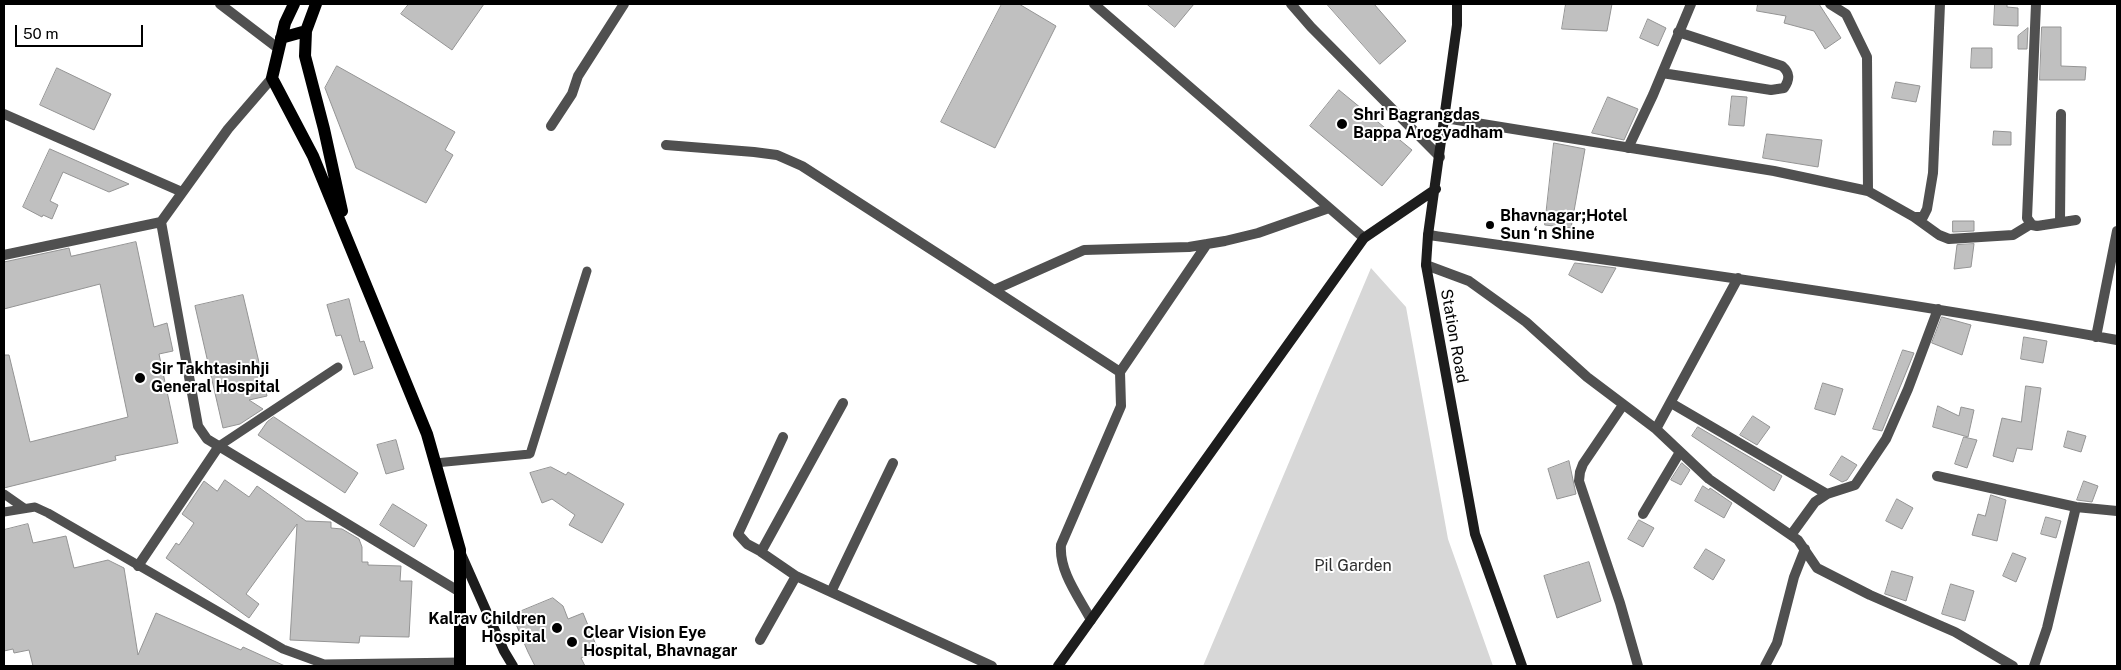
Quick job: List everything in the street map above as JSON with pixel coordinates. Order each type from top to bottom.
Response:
[{"type":"main road","points":[[294,4],[280,43],[272,78],[313,156],[427,434],[460,550],[504,651],[513,666]]},
{"type":"main road","points":[[316,4],[306,31],[305,56],[324,129],[348,243]]},
{"type":"main road","name":"Station Road","points":[[1456,4],[1457,25],[1436,189],[1428,235],[1426,265],[1475,534],[1522,666]]},
{"type":"main road","points":[[280,43],[306,31]]},
{"type":"main road","points":[[1058,666],[1364,238],[1436,189]]},
{"type":"main road","points":[[460,550],[460,664]]},
{"type":"street","points":[[220,4],[280,43]]},
{"type":"street","points":[[551,126],[572,94],[578,76],[624,4]]},
{"type":"street","points":[[1094,4],[1364,238]]},
{"type":"street","points":[[1291,4],[1440,157]]},
{"type":"street","points":[[1628,148],[1691,4]]},
{"type":"street","points":[[1830,4],[1846,14],[1867,58],[1868,191]]},
{"type":"street","points":[[1914,217],[1923,217],[1927,208],[1933,173],[1940,4]]},
{"type":"street","points":[[2036,4],[2027,218],[2031,224],[2037,226],[2076,220]]},
{"type":"street","points":[[1662,73],[1771,90],[1784,88],[1787,83],[1789,76],[1787,70],[1782,66],[1678,32]]},
{"type":"street","points":[[4,255],[161,222],[228,129],[272,78]]},
{"type":"street","points":[[4,114],[182,192]]},
{"type":"street","points":[[2060,222],[2061,114]]},
{"type":"street","points":[[1445,118],[1774,171],[1868,191],[1914,217],[1939,235],[1949,239],[2013,235],[2031,224]]},
{"type":"street","points":[[666,145],[777,155],[802,166],[1120,372]]},
{"type":"street","points":[[994,290],[1084,250],[1189,247],[1207,244],[1258,233],[1329,208]]},
{"type":"street","points":[[161,222],[198,426],[207,439],[460,592]]},
{"type":"street","points":[[2096,336],[2117,234]]},
{"type":"street","points":[[1428,235],[1738,278],[1938,309],[2117,340]]},
{"type":"street","points":[[1091,620],[1064,569],[1060,556],[1061,545],[1121,406],[1120,372],[1207,244]]},
{"type":"street","points":[[1426,265],[1469,281],[1526,322],[1587,377],[1656,430],[1709,479],[1798,540],[1817,568],[1870,595],[1956,632],[2013,666]]},
{"type":"street","points":[[1656,430],[1738,278]]},
{"type":"street","points":[[1791,535],[1815,502],[1827,494],[1855,485],[1886,439],[1908,389],[1938,309]]},
{"type":"street","points":[[762,552],[844,403]]},
{"type":"street","points":[[1670,403],[1827,494]]},
{"type":"street","points":[[1623,405],[1583,464],[1579,481],[1620,603],[1638,666]]},
{"type":"street","points":[[782,437],[738,534],[747,544],[762,552],[796,576],[992,666]]},
{"type":"street","points":[[138,566],[219,446]]},
{"type":"street","points":[[1643,514],[1680,452]]},
{"type":"street","points":[[831,592],[893,463]]},
{"type":"street","points":[[1937,476],[2076,507],[2117,511]]},
{"type":"street","points":[[2034,666],[2047,628],[2076,507]]},
{"type":"street","points":[[1765,666],[1777,644],[1794,576],[1805,549]]},
{"type":"street","points":[[760,640],[796,576]]},
{"type":"lane","points":[[435,463],[530,454],[588,271]]},
{"type":"lane","points":[[219,446],[338,366]]},
{"type":"lane","points":[[4,494],[24,508]]},
{"type":"lane","points":[[4,512],[35,507],[48,513],[307,663],[460,664]]},
{"type":"green space","name":"Pil Garden","points":[[1371,268],[1406,307],[1448,539],[1493,666],[1203,666]]},
{"type":"building","points":[[409,4],[484,4],[452,50],[401,14]]},
{"type":"building","points":[[1002,4],[1019,4],[1056,26],[995,148],[941,122]]},
{"type":"building","points":[[1147,4],[1194,4],[1175,27]]},
{"type":"building","points":[[1327,4],[1374,4],[1406,41],[1380,64]]},
{"type":"building","points":[[1566,4],[1612,4],[1607,31],[1562,29]]},
{"type":"building","points":[[1758,4],[1819,4],[1841,38],[1825,49],[1814,31],[1784,23],[1786,16],[1757,11]]},
{"type":"building","points":[[1995,4],[2007,4],[2007,7],[2018,8],[2018,26],[1994,25]]},
{"type":"building","points":[[1648,19],[1666,28],[1658,46],[1640,38]]},
{"type":"building","points":[[2042,27],[2061,27],[2061,66],[2086,67],[2085,80],[2040,80]]},
{"type":"building","points":[[2028,28],[2027,49],[2018,49],[2018,36]]},
{"type":"building","points":[[1972,48],[1992,48],[1992,68],[1971,68]]},
{"type":"building","points":[[337,66],[455,132],[445,150],[453,155],[426,203],[356,168],[325,88]]},
{"type":"building","points":[[57,68],[111,94],[94,130],[40,105]]},
{"type":"building","points":[[1896,82],[1920,86],[1916,102],[1892,98]]},
{"type":"building","points":[[1339,90],[1412,150],[1382,186],[1310,126]]},
{"type":"building","points":[[1732,96],[1747,97],[1744,126],[1729,125]]},
{"type":"building","points":[[1608,97],[1638,109],[1624,140],[1592,133]]},
{"type":"building","points":[[1994,131],[2011,132],[2011,145],[1993,145]]},
{"type":"building","points":[[1767,134],[1822,140],[1818,167],[1763,158]]},
{"type":"building","points":[[1554,143],[1585,149],[1571,228],[1545,225]]},
{"type":"building","points":[[50,149],[129,184],[109,192],[63,172],[50,201],[58,205],[52,219],[43,215],[42,217],[23,207]]},
{"type":"building","points":[[1953,221],[1974,221],[1974,231],[1953,232]]},
{"type":"building","points":[[136,242],[154,327],[167,323],[173,351],[159,354],[178,443],[115,456],[116,460],[4,488],[4,355],[9,355],[30,442],[128,417],[100,284],[4,309],[4,262],[69,248],[71,256]]},
{"type":"building","points":[[1974,244],[1971,267],[1954,269],[1957,245]]},
{"type":"building","points":[[1575,263],[1616,268],[1602,293],[1569,275]]},
{"type":"building","points":[[243,295],[267,396],[249,400],[263,409],[240,424],[223,428],[195,306]]},
{"type":"building","points":[[349,299],[360,342],[364,341],[373,368],[354,375],[341,335],[336,336],[327,305]]},
{"type":"building","points":[[1942,317],[1971,325],[1962,355],[1932,343]]},
{"type":"building","points":[[2024,337],[2047,341],[2043,363],[2021,359]]},
{"type":"building","points":[[1903,350],[1914,353],[1882,431],[1873,429]]},
{"type":"building","points":[[1823,383],[1843,389],[1835,415],[1815,409]]},
{"type":"building","points":[[2026,386],[2041,388],[2032,450],[2017,448],[2013,462],[1993,456],[2002,418],[2021,422]]},
{"type":"building","points":[[1938,406],[1959,416],[1961,407],[1974,410],[1968,437],[1933,427]]},
{"type":"building","points":[[1753,416],[1770,427],[1757,445],[1740,435]]},
{"type":"building","points":[[274,417],[358,473],[345,493],[258,435],[267,422]]},
{"type":"building","points":[[1698,427],[1782,476],[1774,491],[1692,436]]},
{"type":"building","points":[[2068,431],[2086,436],[2081,452],[2064,447]]},
{"type":"building","points":[[1964,437],[1977,440],[1967,468],[1955,464]]},
{"type":"building","points":[[396,440],[404,469],[386,474],[377,445]]},
{"type":"building","points":[[1842,456],[1857,465],[1847,480],[1842,482],[1830,475]]},
{"type":"building","points":[[1569,461],[1576,494],[1557,499],[1548,469]]},
{"type":"building","points":[[1682,463],[1690,470],[1681,485],[1671,480]]},
{"type":"building","points":[[551,467],[566,475],[568,472],[624,504],[602,543],[569,525],[575,515],[552,499],[542,503],[530,473]]},
{"type":"building","points":[[225,480],[249,497],[257,486],[306,521],[331,522],[331,528],[342,529],[359,539],[362,547],[362,562],[368,562],[368,565],[401,566],[400,581],[412,581],[409,637],[360,636],[359,643],[290,640],[297,524],[246,594],[259,604],[249,618],[166,558],[176,543],[179,545],[194,523],[182,514],[204,481],[217,491]]},
{"type":"building","points":[[2084,481],[2098,486],[2092,502],[2077,500]]},
{"type":"building","points":[[1703,486],[1709,490],[1710,488],[1732,503],[1724,518],[1695,501]]},
{"type":"building","points":[[1991,495],[2006,500],[1997,541],[1972,535],[1978,514],[1985,516]]},
{"type":"building","points":[[1897,499],[1913,508],[1902,529],[1886,521]]},
{"type":"building","points":[[393,504],[427,525],[414,547],[380,525]]},
{"type":"building","points":[[2046,517],[2061,521],[2056,538],[2041,534]]},
{"type":"building","points":[[1639,520],[1654,528],[1643,547],[1628,539]]},
{"type":"building","points":[[28,524],[33,543],[66,536],[74,568],[108,560],[124,568],[138,655],[156,613],[241,650],[243,647],[285,666],[33,666],[29,650],[14,653],[13,649],[4,651],[4,530]]},
{"type":"building","points":[[1706,549],[1725,560],[1713,580],[1694,568]]},
{"type":"building","points":[[2013,553],[2026,558],[2016,582],[2003,576]]},
{"type":"building","points":[[1589,562],[1601,601],[1557,618],[1544,576]]},
{"type":"building","points":[[1892,571],[1913,577],[1906,601],[1885,594]]},
{"type":"building","points":[[1951,584],[1974,591],[1965,621],[1942,614]]},
{"type":"building","points":[[553,598],[563,606],[568,619],[583,613],[598,650],[581,658],[585,666],[535,666],[528,652],[512,615]]},
{"type":"place","name":"Shri Bagrangdas Bappa Arogyadham","points":[[1342,124]]},
{"type":"place","name":"Bhavnagar;Hotel Sun ‘n Shine","points":[[1490,225]]},
{"type":"place","name":"Sir Takhtasinhji General Hospital","points":[[140,378]]},
{"type":"place","name":"Kalrav Children Hospital","points":[[557,628]]},
{"type":"place","name":"Clear Vision Eye Hospital, Bhavnagar","points":[[572,642]]}]
